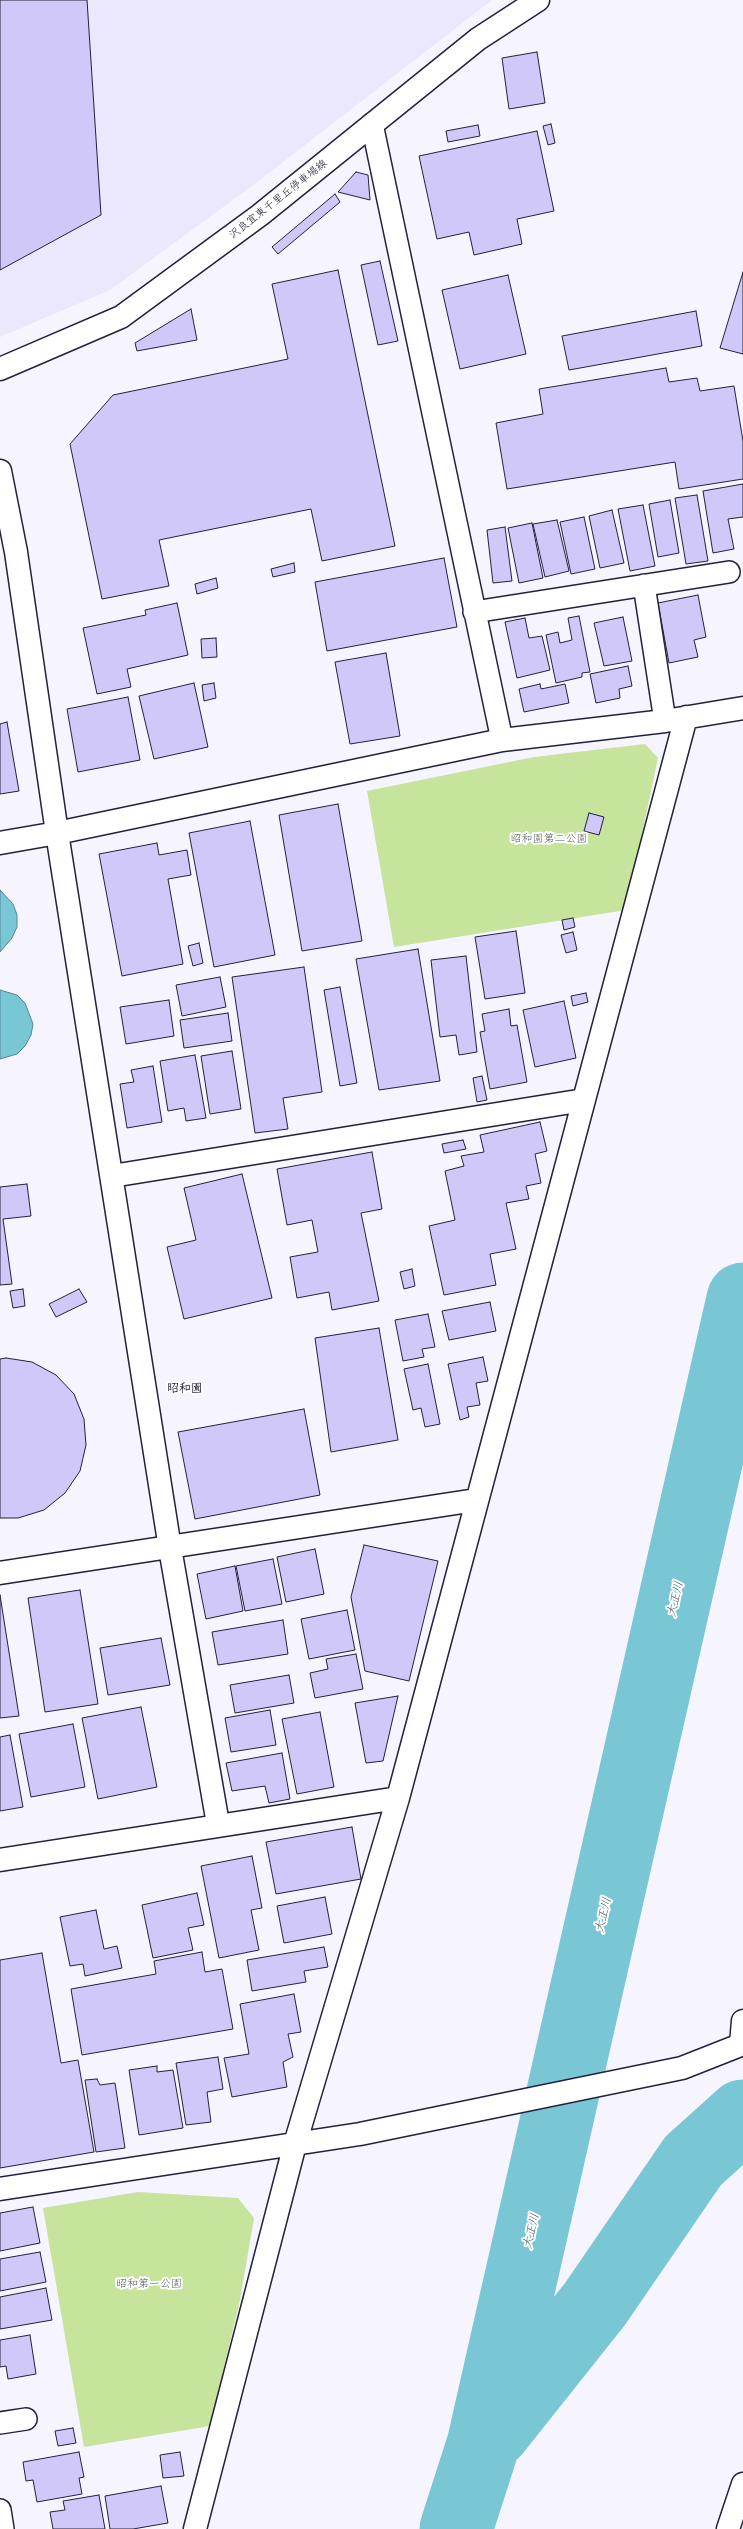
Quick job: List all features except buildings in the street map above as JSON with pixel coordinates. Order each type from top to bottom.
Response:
[{"type":"street","name":"沢良宜東千里丘停車場線","points":[[0,369],[121,317],[260,215],[478,39],[538,0]]},
{"type":"street","points":[[0,471],[16,552],[57,833],[170,1548],[218,1824]]},
{"type":"street","points":[[0,842],[57,833],[502,740],[665,721],[686,716],[743,708]]},
{"type":"street","points":[[195,2529],[295,2144],[398,1798],[476,1500],[686,716]]},
{"type":"street","points":[[112,1176],[584,1100]]},
{"type":"street","points":[[0,1573],[476,1500]]},
{"type":"street","points":[[0,1860],[218,1824],[398,1798]]},
{"type":"street","points":[[0,2189],[360,2134],[682,2068],[742,2044],[743,2021]]},
{"type":"street","points":[[728,2529],[743,2484]]},
{"type":"lane","points":[[372,124],[502,740]]},
{"type":"lane","points":[[474,612],[729,572]]},
{"type":"lane","points":[[644,585],[665,721]]},
{"type":"lane","points":[[0,2423],[26,2419]]},
{"type":"lane","points":[[0,2510],[3,2529]]},
{"type":"shaded area","points":[[0,0],[492,0],[256,183],[110,290],[0,337]]},
{"type":"green space","name":"昭和園第二公園","points":[[645,744],[658,758],[626,910],[394,947],[367,791],[534,757]]},
{"type":"green space","name":"昭和第一公園","points":[[138,2192],[238,2198],[254,2218],[240,2300],[210,2426],[84,2447],[43,2208]]},
{"type":"water","points":[[0,890],[13,904],[17,915],[17,927],[12,938],[0,952]]},
{"type":"water","points":[[0,990],[17,995],[25,1003],[33,1024],[31,1035],[25,1046],[17,1054],[0,1059]]},
{"type":"waterway","name":"大正川","points":[[456,2529],[483,2445],[743,1299]]},
{"type":"waterway","points":[[494,2431],[595,2304],[693,2161],[743,2116]]},
{"type":"district","name":"昭和園","points":[[185,1388]]}]
